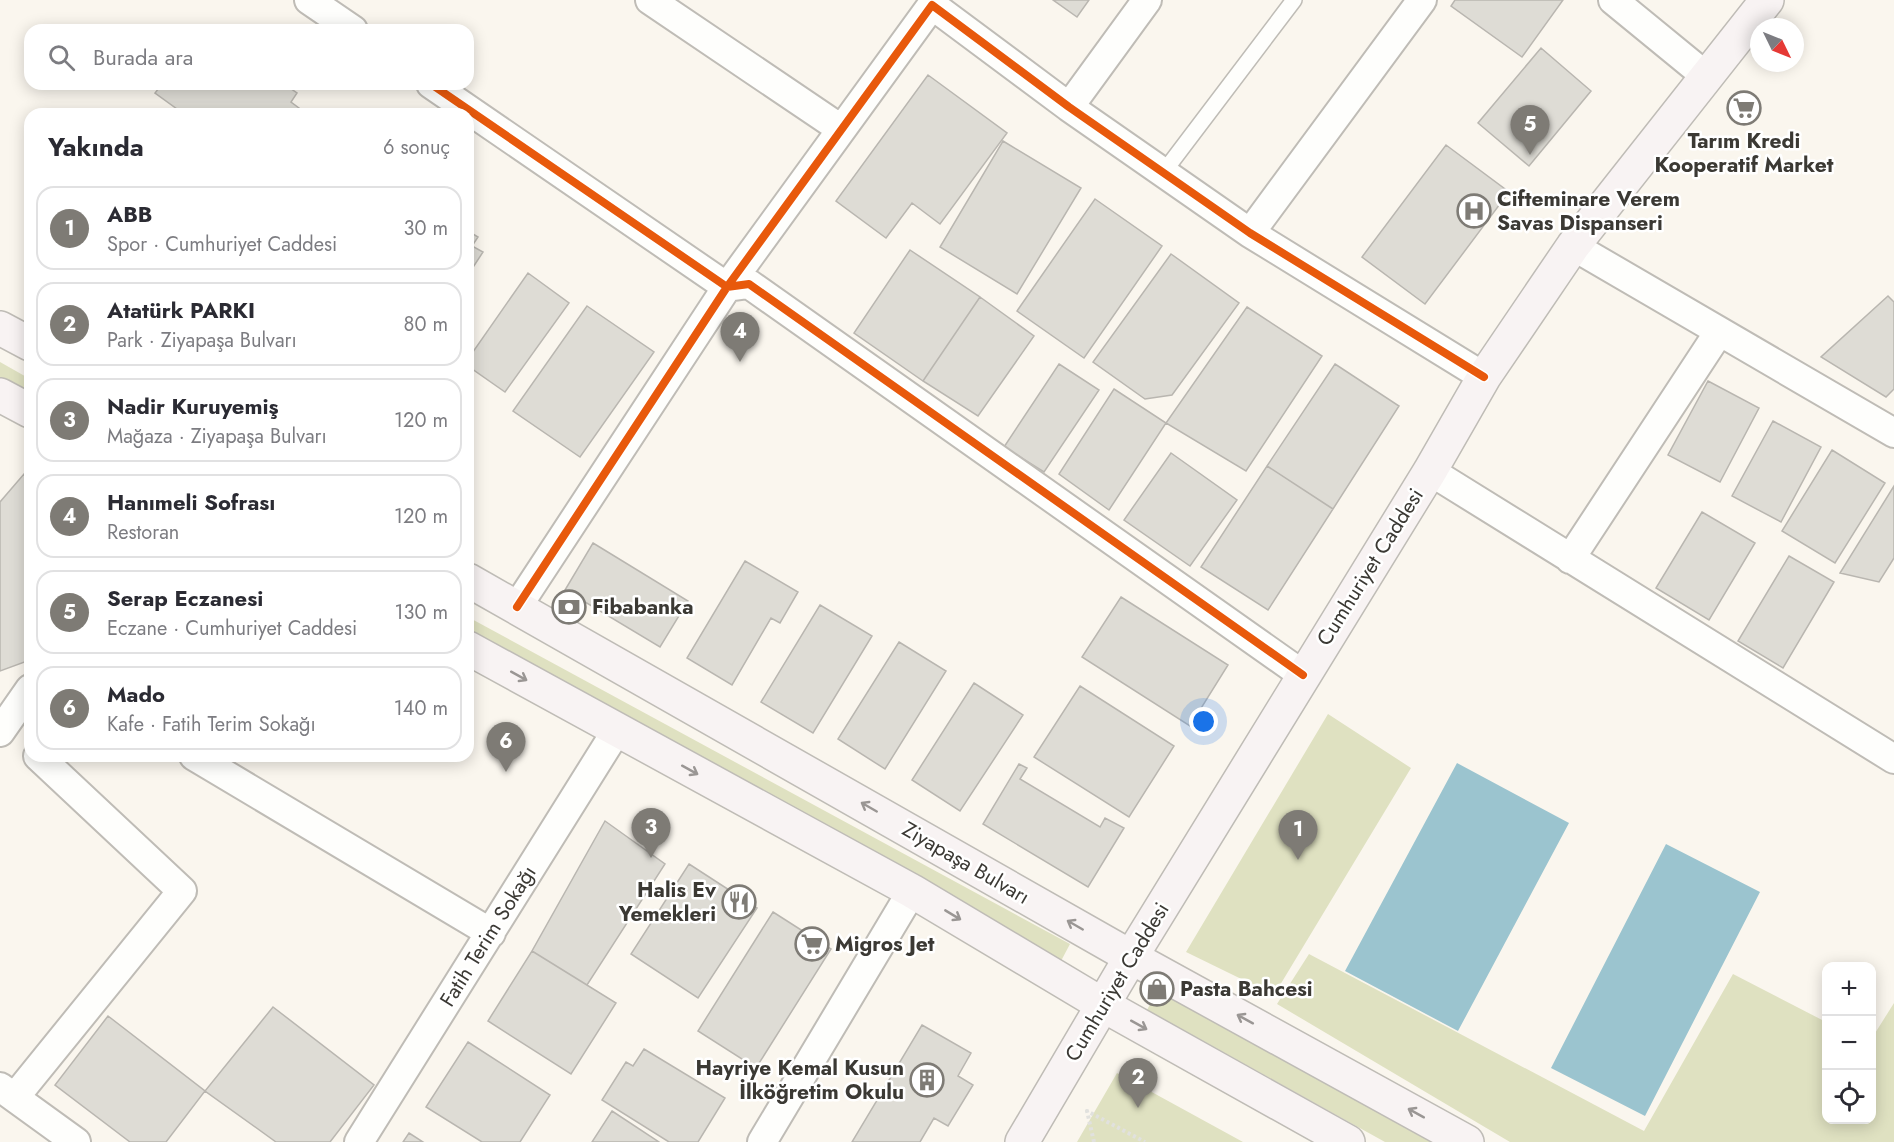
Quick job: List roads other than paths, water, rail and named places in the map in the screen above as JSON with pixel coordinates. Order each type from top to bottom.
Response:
[{"type":"main road","name":"Cumhuriyet Caddesi","points":[[1022,1142],[1131,957],[1430,471],[1484,377],[1573,246],[1764,5]]},
{"type":"main road","points":[[0,328],[24,341]]},
{"type":"main road","points":[[0,395],[24,408]]},
{"type":"main road","name":"Ziyapaşa Bulvarı","points":[[474,583],[1131,957],[1467,1142]]},
{"type":"main road","points":[[474,651],[912,891],[1103,1005],[1348,1142]]},
{"type":"street","points":[[309,0],[344,24]]},
{"type":"street","points":[[650,0],[841,129]]},
{"type":"street","points":[[1069,107],[1148,0]]},
{"type":"street","points":[[1250,233],[1422,0]]},
{"type":"street","points":[[1613,0],[1707,76]]},
{"type":"street","points":[[517,607],[727,287],[929,3],[1069,107],[1250,233],[1484,377]]},
{"type":"street","points":[[440,90],[466,108]]},
{"type":"street","points":[[474,113],[727,287],[749,284],[1303,675]]},
{"type":"street","points":[[1573,246],[1894,433]]},
{"type":"street","points":[[1570,559],[1719,332]]},
{"type":"street","points":[[1430,471],[1894,759]]},
{"type":"street","points":[[24,698],[3,729],[24,744]]},
{"type":"street","name":"Fatih Terim Sokağı","points":[[359,1142],[617,730]]},
{"type":"street","points":[[44,762],[182,891],[8,1092],[76,1142]]},
{"type":"street","points":[[204,762],[490,933]]},
{"type":"street","points":[[762,1142],[912,891]]},
{"type":"lane","points":[[1163,173],[1294,0]]},
{"type":"water","points":[[1457,763],[1569,823],[1458,1031],[1345,971]]},
{"type":"water","points":[[1666,844],[1760,892],[1645,1116],[1551,1068]]},
{"type":"place","name":"Tarım Kredi Kooperatif Market","points":[[1744,108]]},
{"type":"place","name":"Serap Eczanesi","points":[[1530,155]]},
{"type":"place","name":"Cifteminare Verem Savas Dispanseri","points":[[1474,211]]},
{"type":"place","name":"Hanımeli Sofrası","points":[[740,362]]},
{"type":"place","name":"Fibabanka","points":[[569,607]]},
{"type":"place","name":"Mado","points":[[506,772]]},
{"type":"place","name":"Nadir Kuruyemiş","points":[[651,858]]},
{"type":"place","name":"ABB","points":[[1298,860]]},
{"type":"place","name":"Halis Ev Yemekleri","points":[[739,902]]},
{"type":"place","name":"Migros Jet","points":[[812,944]]},
{"type":"place","name":"Pasta Bahcesi","points":[[1157,989]]},
{"type":"place","name":"Hayriye Kemal Kusun İlköğretim Okulu","points":[[927,1080]]},
{"type":"place","name":"Atatürk PARKI","points":[[1138,1108]]}]
